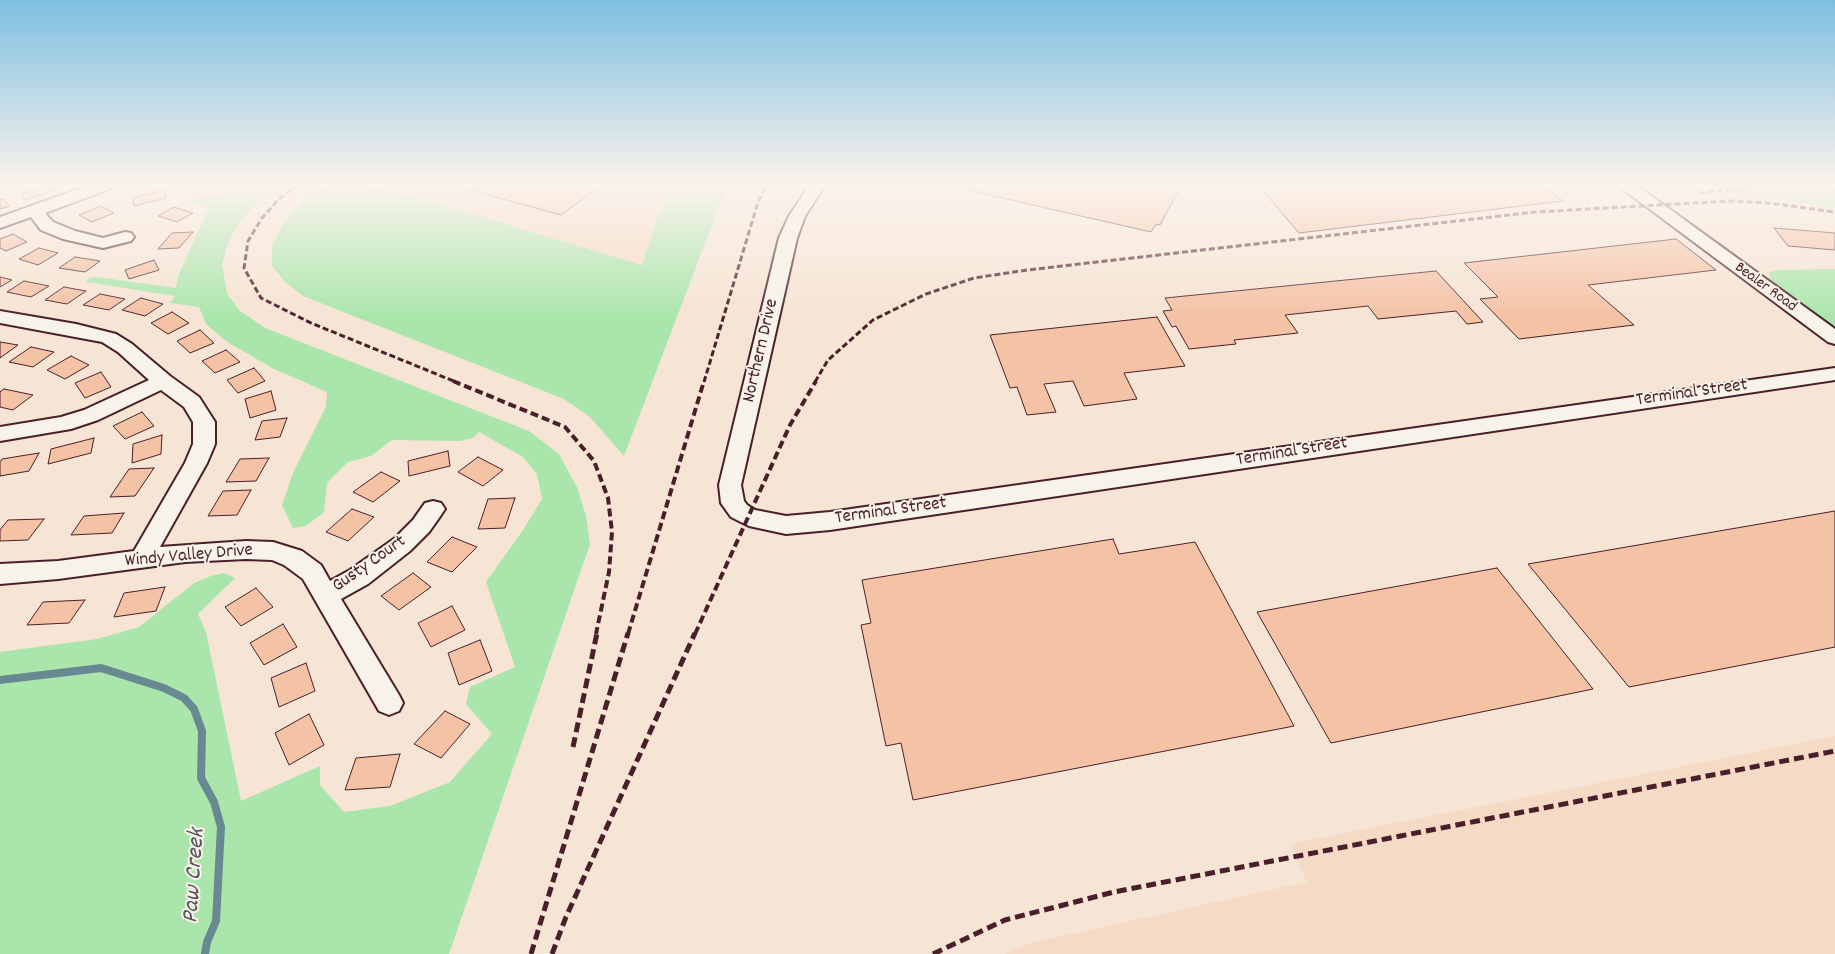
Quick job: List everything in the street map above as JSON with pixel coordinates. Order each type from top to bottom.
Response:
[{"type":"street","points":[[53,229],[69,235],[103,243],[124,237]]},
{"type":"street","name":"Northern Drive","points":[[748,517],[738,511],[733,503],[730,485],[788,238],[792,229]]},
{"type":"street","name":"Bealer Road","points":[[1685,229],[1835,338]]},
{"type":"street","points":[[0,317],[76,330],[109,338],[126,348],[163,381],[192,402],[204,422],[204,444],[196,463],[141,560]]},
{"type":"street","name":"Terminal Street","points":[[748,517],[786,525],[830,521],[1835,374]]},
{"type":"street","points":[[0,434],[63,424],[91,415],[163,381]]},
{"type":"street","name":"Gusty Court","points":[[325,596],[359,577],[402,545],[421,526],[432,509]]},
{"type":"street","name":"Windy Valley Drive","points":[[0,574],[58,570],[222,550],[273,551],[293,558],[312,572],[389,703]]},
{"type":"shaded area","points":[[281,229],[406,229],[303,296],[285,282],[272,266],[272,246]]},
{"type":"shaded area","points":[[521,229],[654,229],[643,265]]},
{"type":"shaded area","points":[[1835,736],[1835,954],[1006,954],[1026,944],[1307,882],[1290,844]]},
{"type":"green space","points":[[200,229],[236,229],[229,239],[222,265],[227,293],[239,310],[265,328],[529,431],[559,454],[577,487],[586,516],[590,544],[449,954],[0,954],[0,652],[97,639],[139,627],[194,583],[224,573],[235,578],[198,614],[206,632],[241,801],[320,766],[320,785],[344,812],[390,806],[450,782],[492,734],[466,704],[470,687],[515,667],[486,582],[523,530],[542,499],[537,474],[523,457],[479,432],[473,438],[460,441],[392,440],[371,456],[348,462],[327,483],[324,512],[306,526],[293,528],[282,505],[293,473],[326,407],[327,392],[272,368],[229,343],[206,324],[199,307],[170,303],[175,296],[86,282],[89,278],[97,277],[176,288],[178,276]]},
{"type":"green space","points":[[281,229],[520,229],[642,265],[654,229],[711,229],[624,456],[590,417],[564,399],[303,296],[285,282],[272,266],[272,246]]},
{"type":"green space","points":[[1835,269],[1835,327],[1776,285],[1769,277],[1770,272],[1778,270]]},
{"type":"building","points":[[1136,229],[1153,229],[1151,232]]},
{"type":"building","points":[[1295,229],[1336,229],[1299,233]]},
{"type":"building","points":[[1774,229],[1835,233],[1835,250],[1788,246]]},
{"type":"building","points":[[193,232],[179,248],[158,249],[172,233]]},
{"type":"building","points":[[13,234],[27,242],[6,251],[0,248],[0,239]]},
{"type":"building","points":[[1676,239],[1716,270],[1588,285],[1634,325],[1519,339],[1480,299],[1498,297],[1464,263]]},
{"type":"building","points":[[39,248],[58,253],[38,265],[19,259]]},
{"type":"building","points":[[75,257],[100,261],[85,272],[59,268]]},
{"type":"building","points":[[154,260],[159,270],[129,279],[125,270]]},
{"type":"building","points":[[1436,271],[1483,322],[1467,324],[1456,311],[1378,319],[1368,306],[1285,315],[1298,333],[1234,340],[1236,344],[1189,349],[1176,326],[1172,327],[1163,311],[1172,310],[1165,298]]},
{"type":"building","points":[[0,277],[12,280],[0,287]]},
{"type":"building","points":[[24,281],[49,286],[31,297],[7,292]]},
{"type":"building","points":[[64,287],[86,291],[67,304],[45,300]]},
{"type":"building","points":[[100,294],[125,299],[109,310],[83,305]]},
{"type":"building","points":[[141,298],[163,304],[145,316],[122,310]]},
{"type":"building","points":[[172,312],[189,323],[168,334],[151,323]]},
{"type":"building","points":[[1157,317],[1185,366],[1124,373],[1137,399],[1084,406],[1073,381],[1044,384],[1056,412],[1027,415],[1017,387],[1010,388],[990,335]]},
{"type":"building","points":[[200,330],[214,343],[190,353],[177,341]]},
{"type":"building","points":[[0,342],[18,345],[0,358]]},
{"type":"building","points":[[31,347],[54,352],[33,367],[9,362]]},
{"type":"building","points":[[226,350],[240,362],[215,373],[202,361]]},
{"type":"building","points":[[71,356],[89,365],[65,379],[47,370]]},
{"type":"building","points":[[254,368],[265,381],[238,393],[227,380]]},
{"type":"building","points":[[101,372],[111,387],[85,398],[75,383]]},
{"type":"building","points":[[4,389],[33,395],[13,410],[0,407],[0,392]]},
{"type":"building","points":[[271,391],[276,410],[250,418],[245,399]]},
{"type":"building","points":[[142,412],[154,426],[125,439],[113,426]]},
{"type":"building","points":[[287,418],[280,437],[255,440],[262,421]]},
{"type":"building","points":[[162,435],[161,454],[132,463],[133,444]]},
{"type":"building","points":[[94,438],[91,453],[48,464],[51,449]]},
{"type":"building","points":[[448,451],[450,466],[409,476],[408,461]]},
{"type":"building","points":[[39,453],[29,471],[0,476],[0,462],[2,459]]},
{"type":"building","points":[[478,457],[503,470],[483,486],[458,472]]},
{"type":"building","points":[[269,458],[256,481],[226,482],[240,459]]},
{"type":"building","points":[[154,468],[135,496],[110,497],[129,469]]},
{"type":"building","points":[[381,472],[400,481],[373,502],[353,492]]},
{"type":"building","points":[[251,490],[237,515],[208,516],[223,491]]},
{"type":"building","points":[[515,498],[505,528],[478,529],[488,499]]},
{"type":"building","points":[[352,509],[374,517],[348,541],[326,532]]},
{"type":"building","points":[[1835,511],[1835,647],[1629,687],[1528,564]]},
{"type":"building","points":[[124,513],[112,533],[71,535],[84,516]]},
{"type":"building","points":[[44,519],[28,540],[0,541],[0,530],[8,520]]},
{"type":"building","points":[[452,537],[477,547],[452,572],[427,562]]},
{"type":"building","points":[[1113,539],[1119,554],[1195,542],[1294,726],[913,800],[901,743],[886,746],[861,625],[871,623],[862,580]]},
{"type":"building","points":[[1497,568],[1593,689],[1331,743],[1257,612]]},
{"type":"building","points":[[413,573],[431,587],[399,610],[381,596]]},
{"type":"building","points":[[165,587],[156,611],[114,617],[124,593]]},
{"type":"building","points":[[256,588],[273,607],[241,626],[225,607]]},
{"type":"building","points":[[85,600],[69,623],[27,625],[43,602]]},
{"type":"building","points":[[452,606],[465,630],[431,647],[418,623]]},
{"type":"building","points":[[283,624],[297,647],[264,665],[250,643]]},
{"type":"building","points":[[480,640],[492,671],[459,685],[448,653]]},
{"type":"building","points":[[306,663],[315,691],[279,707],[271,678]]},
{"type":"building","points":[[445,711],[470,724],[441,758],[414,744]]},
{"type":"building","points":[[309,714],[324,745],[289,765],[275,733]]},
{"type":"building","points":[[400,754],[390,787],[345,790],[356,758]]},
{"type":"waterway","name":"Paw Creek","points":[[0,680],[101,668],[164,688],[184,698],[194,709],[202,731],[201,778],[214,802],[221,827],[216,921],[207,942],[205,954]]},
{"type":"railway","points":[[256,229],[248,241],[244,268],[261,298],[311,323],[456,382]]},
{"type":"railway","points":[[704,382],[750,229]]},
{"type":"railway","points":[[815,382],[828,360],[873,320],[926,294],[974,278],[1027,270],[1390,229]]},
{"type":"railway","points":[[453,381],[565,427],[594,461],[608,498],[612,532],[609,572],[596,634]]},
{"type":"railway","points":[[628,634],[704,381]]},
{"type":"railway","points":[[695,634],[790,425],[816,381]]},
{"type":"railway","points":[[573,747],[597,633]]},
{"type":"railway","points":[[531,954],[628,633]]},
{"type":"railway","points":[[552,954],[566,917],[695,633]]},
{"type":"railway","points":[[933,954],[1005,920],[1114,892],[1835,751]]}]
